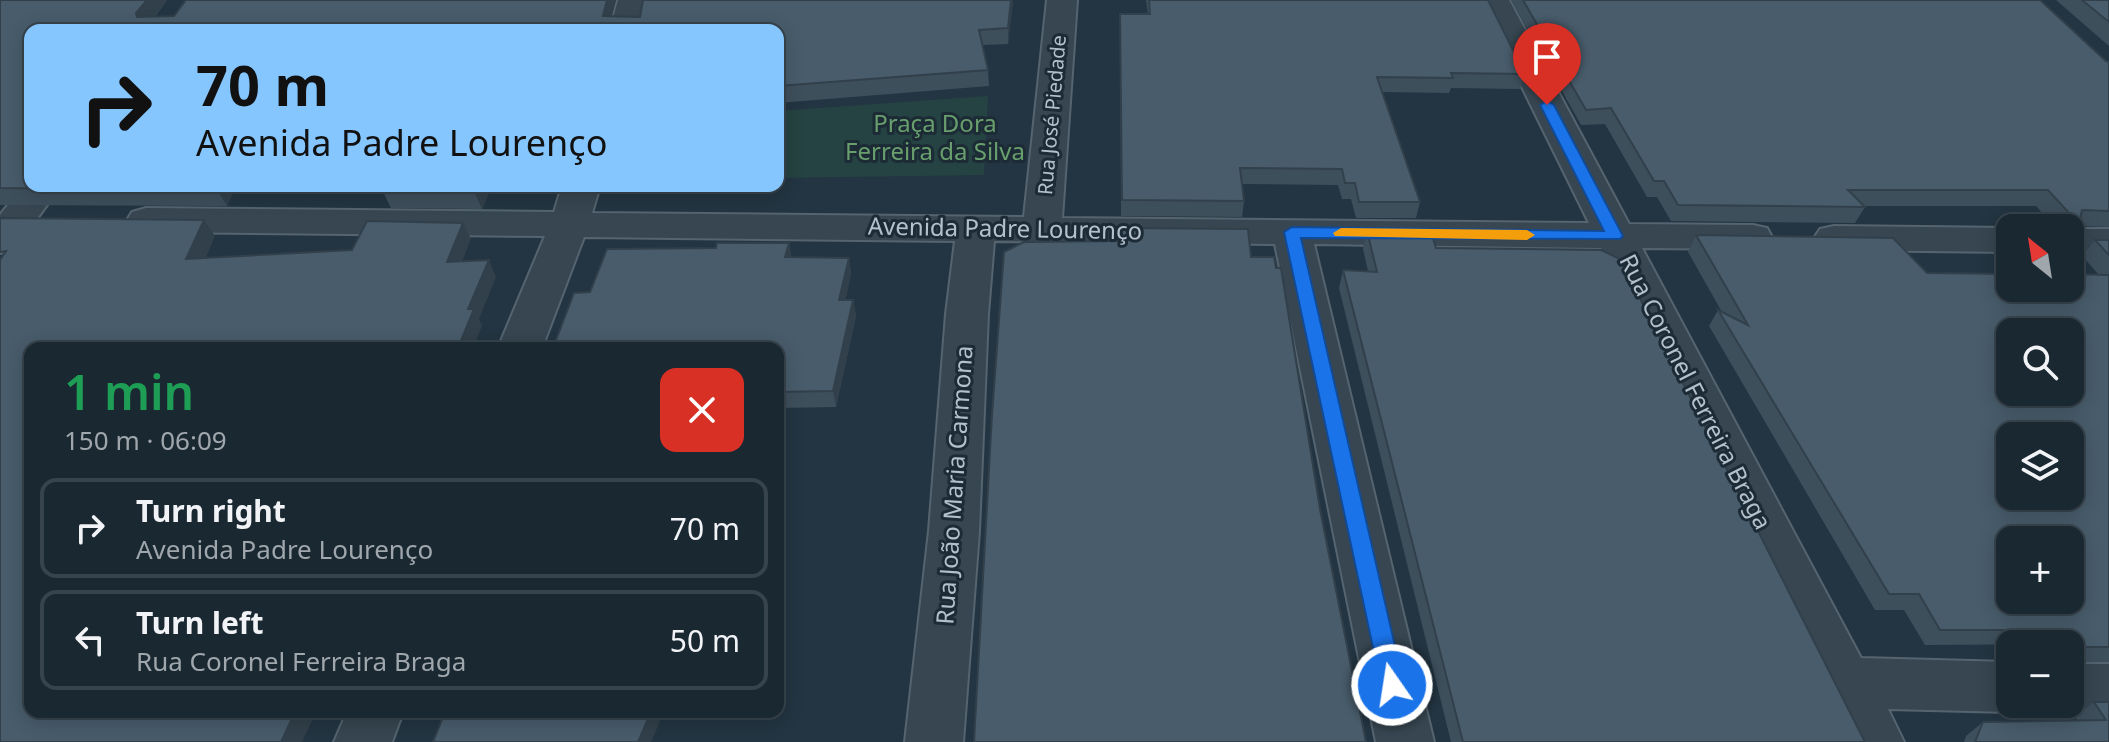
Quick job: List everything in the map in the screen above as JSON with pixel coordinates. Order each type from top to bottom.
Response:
[{"type":"street","points":[[627,24],[633,0]]},
{"type":"street","name":"Rua José Piedade","points":[[1042,230],[1062,0]]},
{"type":"street","name":"Rua Coronel Ferreira Braga","points":[[1494,0],[1875,742]]},
{"type":"street","points":[[6,226],[37,192]]},
{"type":"street","points":[[522,342],[579,192]]},
{"type":"street","points":[[6,226],[62,219]]},
{"type":"street","name":"Avenida Padre Lourenço","points":[[107,220],[1996,240]]},
{"type":"street","name":"Rua João Maria Carmona","points":[[934,742],[954,531],[967,314],[976,229]]},
{"type":"street","points":[[1292,232],[1405,742]]},
{"type":"street","points":[[2084,241],[2109,241]]},
{"type":"street","points":[[1845,683],[1996,687]]},
{"type":"street","points":[[2084,689],[2109,689]]},
{"type":"street","points":[[363,742],[373,718]]},
{"type":"green space","name":"Praça Dora Ferreira da Silva","points":[[988,96],[984,175],[784,178],[784,111]]},
{"type":"building","points":[[0,0],[147,0],[136,13],[137,17],[174,16],[186,0],[607,0],[603,16],[640,17],[643,0],[1011,0],[1008,28],[979,30],[988,70],[784,86],[784,24],[24,24],[24,188],[0,188]]},
{"type":"building","points":[[1149,0],[1488,0],[1525,74],[1451,73],[1453,78],[1377,77],[1420,202],[1359,202],[1355,183],[1345,183],[1342,169],[1240,168],[1244,201],[1122,200],[1120,14],[1150,14]]},
{"type":"building","points":[[1523,0],[2040,0],[2109,62],[2109,211],[2082,210],[2081,214],[2070,214],[2048,190],[1848,190],[1865,207],[1678,205],[1664,181],[1654,181],[1611,108],[1586,110]]},
{"type":"building","points":[[2082,0],[2109,0],[2109,22]]},
{"type":"building","points":[[383,192],[475,192],[475,193]]},
{"type":"building","points":[[0,218],[204,220],[186,259],[352,250],[367,221],[463,223],[447,262],[489,260],[468,309],[474,309],[460,342],[24,342],[24,718],[292,718],[281,742],[0,742],[0,260],[6,251],[0,252]]},
{"type":"building","points":[[1122,228],[1248,229],[1251,257],[1274,257],[1276,268],[1281,268],[1320,509],[1366,742],[974,742],[1004,252],[1024,242],[1122,241]]},
{"type":"building","points":[[1367,231],[1431,232],[1436,248],[1601,250],[1620,259],[1865,742],[1463,742],[1343,270],[1377,272]]},
{"type":"building","points":[[1696,235],[1893,238],[1927,273],[1996,274],[1996,302],[2084,302],[2084,274],[2109,275],[2109,647],[2085,647],[2084,666],[2084,630],[1940,630],[1919,594],[1889,594],[1718,310],[1748,325]]},
{"type":"building","points":[[2095,240],[2109,240],[2109,255]]},
{"type":"building","points":[[717,243],[789,243],[785,257],[849,258],[839,300],[853,300],[833,391],[784,392],[784,342],[555,342],[574,293],[590,292],[607,249],[716,248]]},
{"type":"building","points":[[2094,702],[2109,702],[2109,742],[1975,742],[1983,722],[2106,720]]},
{"type":"building","points":[[443,718],[648,718],[638,742],[433,742]]},
{"type":"slow traffic","points":[[1341,233],[1527,235]]},
{"type":"route","points":[[1392,685],[1292,232],[1615,236],[1547,105]]}]
